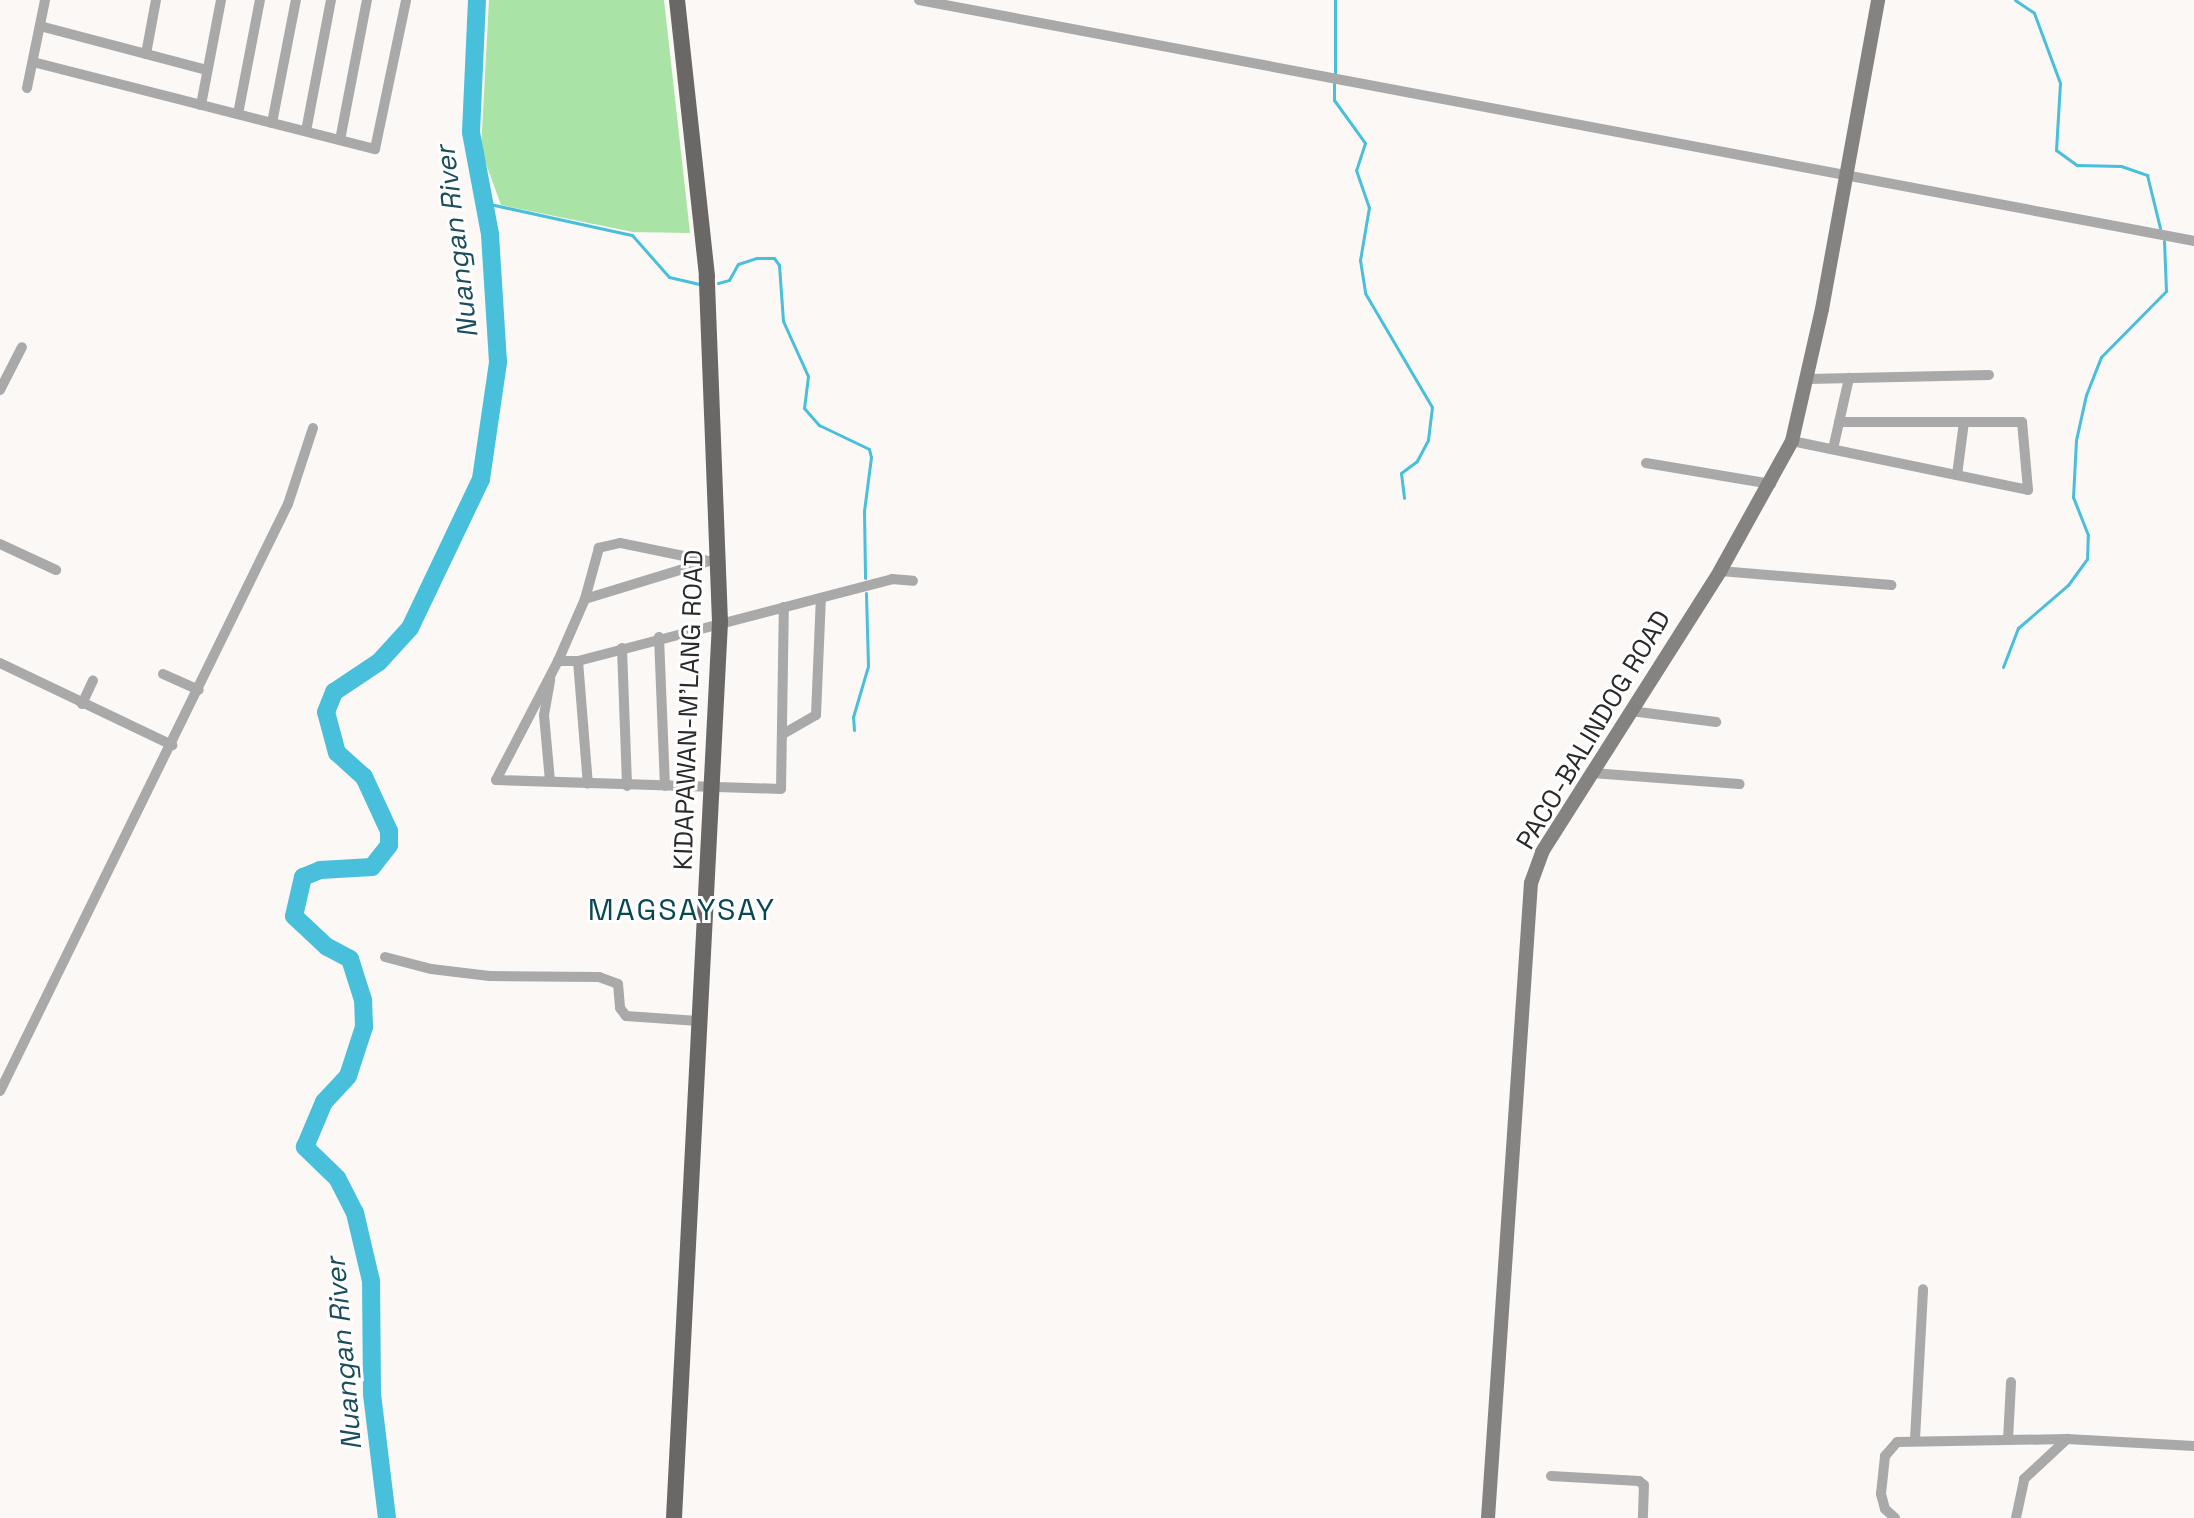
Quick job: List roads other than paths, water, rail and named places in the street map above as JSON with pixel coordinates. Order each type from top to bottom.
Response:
[{"type":"main road","name":"KIDAPAWAN-M'LANG ROAD","points":[[674,1518],[720,622],[714,560],[707,276],[677,0]]},
{"type":"street","points":[[27,88],[45,0]]},
{"type":"street","points":[[146,54],[156,0]]},
{"type":"street","points":[[201,105],[221,0]]},
{"type":"street","points":[[238,114],[260,0]]},
{"type":"street","points":[[272,123],[296,0]]},
{"type":"street","points":[[306,131],[331,0]]},
{"type":"street","points":[[340,140],[367,0]]},
{"type":"street","points":[[33,62],[375,149],[406,0]]},
{"type":"street","points":[[919,0],[2194,241]]},
{"type":"street","name":"PACO-BALINDOG ROAD","points":[[1488,1518],[1531,883],[1542,852],[1720,571],[1771,484],[1792,441],[1808,379],[1842,175],[1878,0]]},
{"type":"street","points":[[40,26],[207,70]]},
{"type":"street","points":[[0,390],[22,347]]},
{"type":"street","points":[[1808,379],[1989,375]]},
{"type":"street","points":[[1833,449],[1849,378]]},
{"type":"street","points":[[1792,441],[2028,490],[2022,422],[1839,422]]},
{"type":"street","points":[[1957,475],[1964,422]]},
{"type":"street","points":[[0,1091],[288,504],[313,428]]},
{"type":"street","points":[[1646,463],[1771,484]]},
{"type":"street","points":[[714,560],[607,543],[599,548],[585,599],[556,664],[496,780],[781,789],[784,607]]},
{"type":"street","points":[[0,544],[56,570]]},
{"type":"street","points":[[585,599],[714,560]]},
{"type":"street","points":[[1720,571],[1891,585]]},
{"type":"street","points":[[556,664],[578,661],[659,637],[892,579],[913,581]]},
{"type":"street","points":[[783,734],[816,715],[821,598]]},
{"type":"street","points":[[659,637],[665,786]]},
{"type":"street","points":[[622,648],[627,786]]},
{"type":"street","points":[[578,661],[588,784]]},
{"type":"street","points":[[0,663],[172,745]]},
{"type":"street","points":[[550,781],[544,715],[556,664]]},
{"type":"street","points":[[163,674],[199,690]]},
{"type":"street","points":[[82,704],[93,680]]},
{"type":"street","points":[[1631,711],[1716,722]]},
{"type":"street","points":[[1592,773],[1616,779],[1740,784]]},
{"type":"street","points":[[385,957],[431,969],[490,976],[599,977],[618,984],[620,1008],[626,1016],[698,1021]]},
{"type":"street","points":[[1915,1439],[1923,1289]]},
{"type":"street","points":[[2008,1440],[2011,1382]]},
{"type":"street","points":[[1895,1518],[1882,1503],[1885,1456],[1897,1442],[1915,1439],[2067,1439],[2194,1446]]},
{"type":"street","points":[[2016,1518],[2024,1479],[2067,1439]]},
{"type":"street","points":[[1551,1476],[1639,1481],[1644,1485],[1643,1518]]},
{"type":"waterway","name":"Nuangan River","points":[[387,1518],[372,1394],[371,1281],[355,1213],[337,1178],[305,1147],[324,1102],[348,1076],[364,1027],[363,1000],[350,959],[327,947],[294,916],[303,877],[320,870],[372,867],[389,845],[389,831],[364,777],[337,753],[326,712],[334,692],[379,662],[410,628],[481,479],[498,362],[490,234],[471,132],[477,0]]},
{"type":"waterway","points":[[1335,0],[1335,74]]},
{"type":"waterway","points":[[2015,0],[2034,13],[2060,83],[2056,150],[2077,165],[2121,166],[2147,175],[2160,228]]},
{"type":"waterway","points":[[1334,83],[1334,100],[1365,143],[1356,170],[1369,207],[1360,260],[1365,293],[1432,407],[1428,440],[1417,461],[1401,473],[1404,498]]},
{"type":"waterway","points":[[485,203],[632,235],[669,277],[699,284]]},
{"type":"waterway","points":[[2003,667],[2018,628],[2068,585],[2087,559],[2088,535],[2073,497],[2076,440],[2086,395],[2101,357],[2166,291],[2164,241]]},
{"type":"waterway","points":[[718,283],[729,280],[738,264],[756,258],[774,258],[779,265],[783,321],[808,376],[804,408],[819,425],[869,449],[871,457],[864,511],[865,578]]},
{"type":"waterway","points":[[854,730],[853,717],[868,666],[866,593]]},
{"type":"district","name":"MAGSAYSAY","points":[[682,910]]}]
